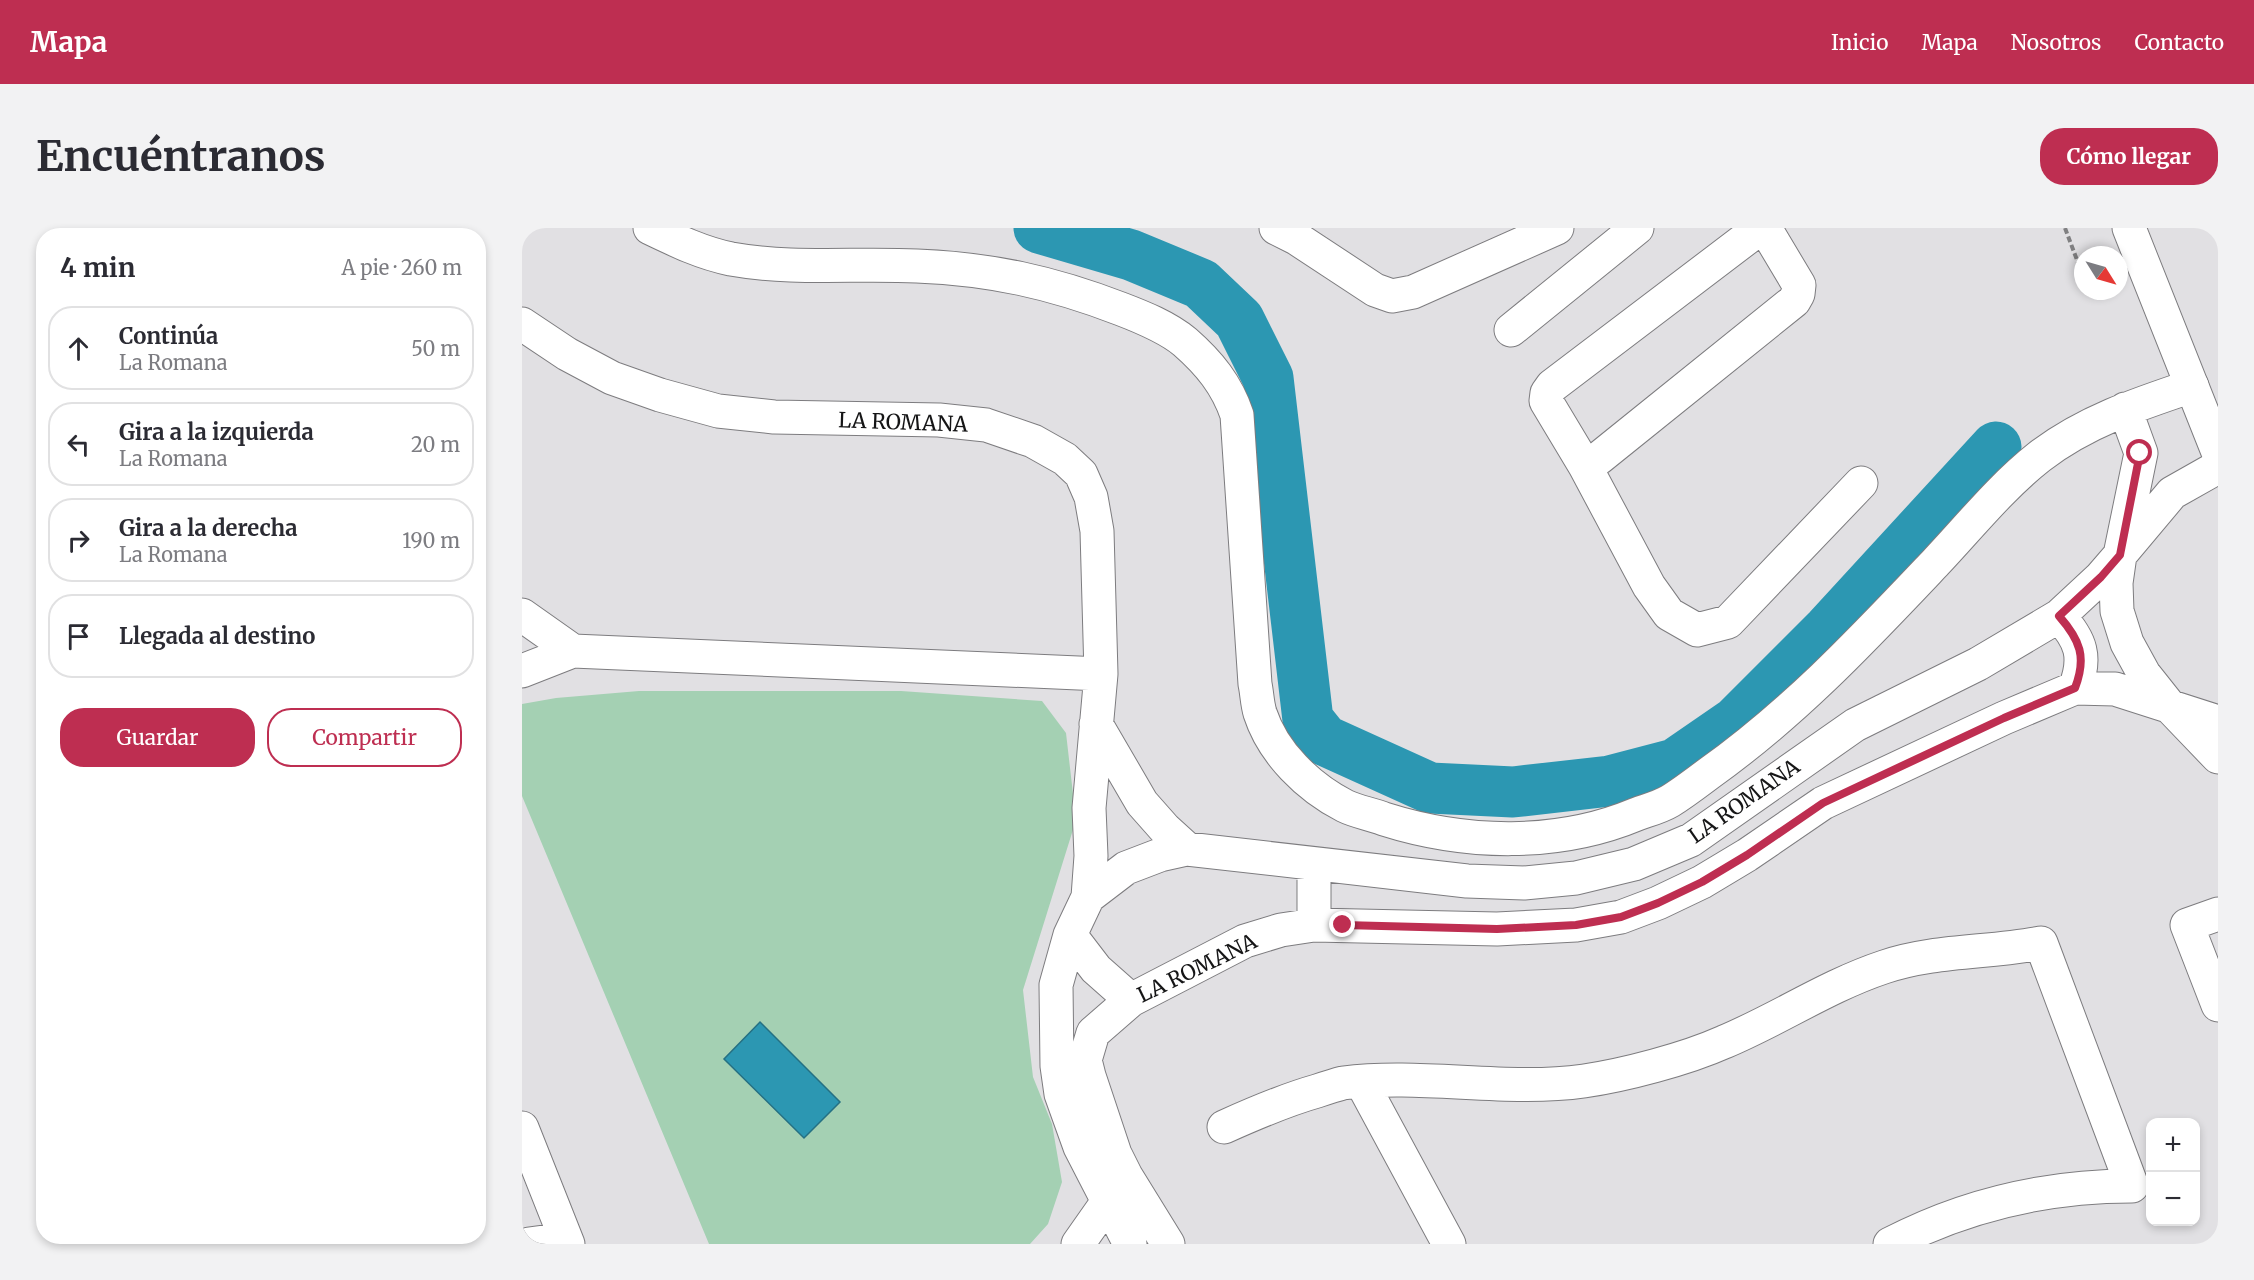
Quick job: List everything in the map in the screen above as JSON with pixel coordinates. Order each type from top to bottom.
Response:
[{"type":"main road","points":[[650,228],[696,250],[730,259],[766,264],[916,266],[1010,274],[1090,297],[1156,324],[1183,340],[1219,376],[1230,395],[1237,415],[1255,684],[1260,713],[1272,739],[1290,765],[1314,785],[1346,806],[1402,824],[1457,834],[1505,839],[1559,837],[1612,825],[1668,802],[1726,761],[1782,716],[1835,668],[2004,490],[2037,459],[2070,435],[2125,409],[2192,386]]},
{"type":"main road","points":[[1276,228],[1296,238],[1375,290],[1392,297],[1413,292],[1557,228]]},
{"type":"main road","points":[[1511,330],[1637,228]]},
{"type":"main road","points":[[1760,228],[1551,386],[1546,401],[1585,466],[1649,586],[1669,614],[1697,630],[1728,622],[1861,483]]},
{"type":"main road","points":[[1585,466],[1599,458],[1794,301],[1799,285],[1765,228]]},
{"type":"main road","points":[[2130,228],[2218,452]]},
{"type":"main road","name":"LA ROMANA","points":[[523,327],[612,378],[660,395],[718,411],[774,417],[939,420],[986,425],[1033,441],[1065,459],[1081,474],[1091,497],[1097,531],[1101,674],[1089,808],[1091,856],[1088,897],[1070,935],[1056,985],[1071,1063]]},
{"type":"main road","name":"LA ROMANA","points":[[2125,409],[2140,453],[2120,555],[2116,583],[2117,611],[2127,643],[2144,674],[2171,708]]},
{"type":"main road","name":"LA ROMANA","points":[[1088,897],[1125,868],[1160,855],[1187,849],[1467,881],[1524,883],[1576,878],[1634,864],[1691,840],[1855,725],[1978,664],[2059,616],[2101,577],[2172,493],[2218,467]]},
{"type":"main road","points":[[522,615],[573,651]]},
{"type":"main road","points":[[2059,616],[2072,631],[2081,651],[2082,671],[2075,688]]},
{"type":"main road","points":[[522,671],[573,651],[1101,674]]},
{"type":"main road","name":"LA ROMANA","points":[[1071,1063],[1093,1033],[1131,1000],[1245,940],[1281,930],[1314,925],[1497,929],[1576,925],[1621,917],[1658,903],[1702,882],[1747,855],[1823,803],[2004,718],[2075,688],[2115,689],[2218,722]]},
{"type":"main road","points":[[2171,708],[2218,758]]},
{"type":"main road","points":[[1096,724],[1142,803],[1187,849]]},
{"type":"main road","points":[[1314,864],[1314,925]]},
{"type":"main road","points":[[2218,914],[2187,925],[2218,1005]]},
{"type":"main road","points":[[1070,935],[1096,969],[1131,1000]]},
{"type":"main road","points":[[1224,1127],[1284,1100],[1342,1084],[1400,1081],[1530,1083],[1583,1081],[1632,1071],[1722,1043],[1847,980],[1887,966],[1926,957],[2010,949],[2041,943],[2133,1186],[2088,1186],[2008,1200],[1963,1213],[1915,1231],[1890,1244]]},
{"type":"main road","points":[[1130,1244],[1080,1147],[1061,1094],[1071,1063],[1089,1076],[1115,1154],[1168,1244]]},
{"type":"main road","points":[[1362,1083],[1449,1244]]},
{"type":"main road","points":[[522,1128],[567,1241],[529,1244]]},
{"type":"main road","points":[[1078,1244],[1126,1176]]},
{"type":"path","points":[[2065,228],[2074,252]]},
{"type":"green space","points":[[639,691],[901,691],[1042,701],[1066,733],[1076,820],[1023,990],[1033,1077],[1052,1124],[1062,1182],[1048,1224],[1030,1244],[709,1244],[522,796],[522,704],[556,698]]},
{"type":"water","points":[[760,1022],[840,1102],[804,1138],[724,1059]]},
{"type":"waterway","points":[[1039,228],[1131,255],[1201,284],[1239,320],[1268,378],[1308,720],[1324,740],[1430,788],[1513,792],[1610,781],[1675,764],[1736,722],[1828,630],[1996,447]]},
{"type":"route","points":[[1343,925],[1538,928],[1576,925],[1621,917],[1658,903],[1702,882],[1747,855],[1823,803],[2004,718],[2075,688],[2082,671],[2081,651],[2072,631],[2059,616],[2101,577],[2120,555],[2140,453]]}]
